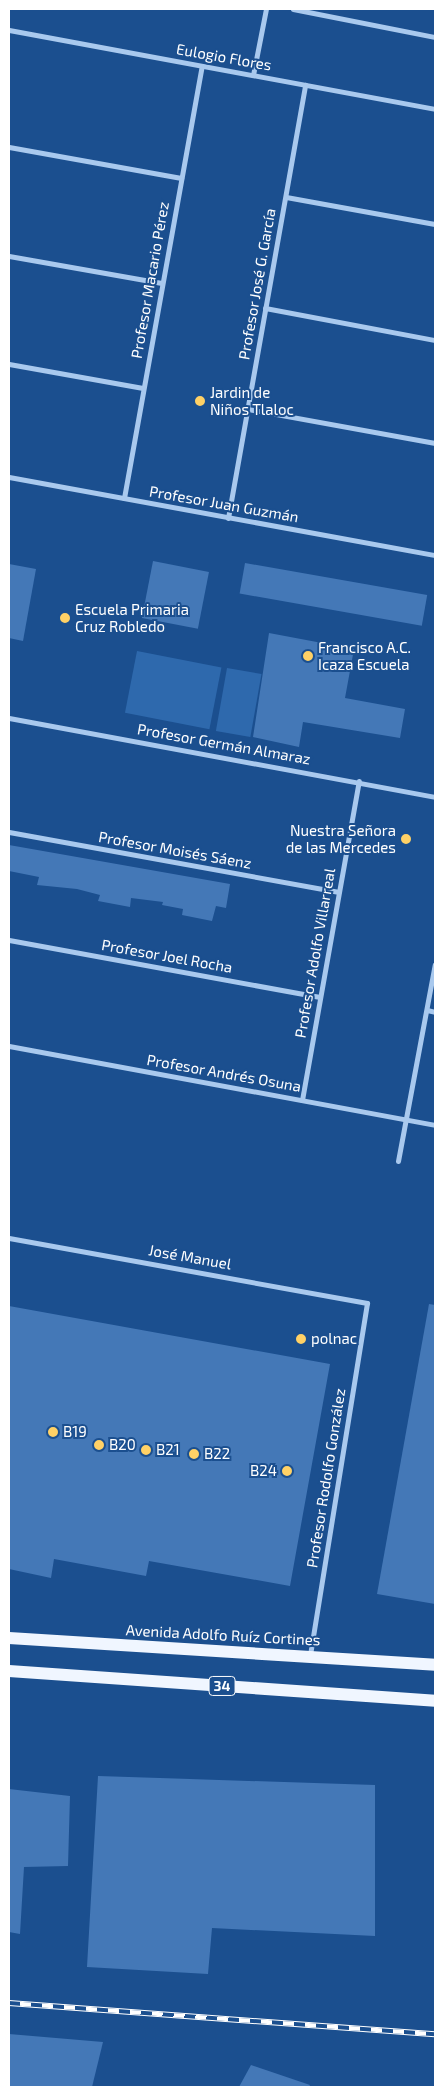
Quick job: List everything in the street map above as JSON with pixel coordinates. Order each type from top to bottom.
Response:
[{"type":"main road","name":"Avenida Adolfo Ruíz Cortines","points":[[9,1638],[435,1665]]},
{"type":"main road","name":"34","points":[[9,1671],[435,1701]]},
{"type":"street","points":[[253,75],[266,9]]},
{"type":"street","points":[[293,9],[435,37]]},
{"type":"street","name":"Eulogio Flores","points":[[9,30],[435,109]]},
{"type":"street","name":"Profesor Macario Pérez","points":[[124,498],[202,66]]},
{"type":"street","name":"Profesor José G. García","points":[[228,518],[264,308],[306,85]]},
{"type":"street","points":[[9,147],[181,178]]},
{"type":"street","points":[[286,198],[435,224]]},
{"type":"street","points":[[9,256],[162,283]]},
{"type":"street","points":[[264,308],[435,340]]},
{"type":"street","points":[[9,364],[143,388]]},
{"type":"street","points":[[248,409],[435,443]]},
{"type":"street","name":"Profesor Juan Guzmán","points":[[9,477],[435,555]]},
{"type":"street","name":"Profesor Germán Almaraz","points":[[9,718],[359,781],[435,797]]},
{"type":"street","name":"Profesor Adolfo Villarreal","points":[[302,1100],[359,781]]},
{"type":"street","name":"Profesor Moisés Sáenz","points":[[9,832],[338,892]]},
{"type":"street","name":"Profesor Joel Rocha","points":[[9,940],[320,997]]},
{"type":"street","points":[[398,1161],[435,964]]},
{"type":"street","points":[[427,1010],[435,1012]]},
{"type":"street","name":"Profesor Andrés Osuna","points":[[9,1046],[435,1125]]},
{"type":"street","name":"José Manuel","points":[[9,1238],[367,1303]]},
{"type":"street","name":"Profesor Rodolfo González","points":[[310,1657],[367,1303]]},
{"type":"shaded area","points":[[137,651],[221,667],[209,729],[125,713]]},
{"type":"shaded area","points":[[227,668],[261,674],[250,737],[216,731]]},
{"type":"building","points":[[153,561],[209,572],[198,629],[142,618]]},
{"type":"building","points":[[245,563],[427,595],[422,626],[240,594]]},
{"type":"building","points":[[9,564],[36,569],[23,641],[9,638]]},
{"type":"building","points":[[269,633],[354,649],[345,698],[405,709],[400,738],[303,722],[299,747],[253,737]]},
{"type":"building","points":[[9,845],[230,884],[226,908],[216,906],[212,921],[182,915],[183,909],[162,905],[163,902],[131,898],[130,907],[98,901],[100,895],[77,889],[37,885],[39,877],[9,871]]},
{"type":"building","points":[[429,1304],[435,1305],[435,1604],[377,1594]]},
{"type":"building","points":[[9,1306],[330,1364],[290,1586],[149,1561],[146,1576],[54,1559],[51,1578],[9,1569]]},
{"type":"building","points":[[98,1776],[375,1785],[375,1936],[212,1928],[208,1974],[87,1967]]},
{"type":"building","points":[[9,1789],[70,1796],[68,1866],[24,1867],[20,1934],[9,1932]]},
{"type":"building","points":[[9,2034],[103,2042],[92,2087],[9,2087]]},
{"type":"building","points":[[251,2065],[310,2085],[309,2087],[239,2087]]},
{"type":"railway","points":[[9,2003],[435,2034]]},
{"type":"place","name":"Jardin de Niños Tlaloc","points":[[200,401]]},
{"type":"place","name":"Escuela Primaria Cruz Robledo","points":[[65,618]]},
{"type":"place","name":"Francisco A.C. Icaza Escuela","points":[[308,656]]},
{"type":"place","name":"Nuestra Señora de las Mercedes","points":[[406,839]]},
{"type":"place","name":"polnac","points":[[301,1339]]},
{"type":"place","name":"B19","points":[[53,1432]]},
{"type":"place","name":"B20","points":[[99,1445]]},
{"type":"place","name":"B21","points":[[146,1450]]},
{"type":"place","name":"B22","points":[[194,1454]]},
{"type":"place","name":"B24","points":[[287,1471]]}]
